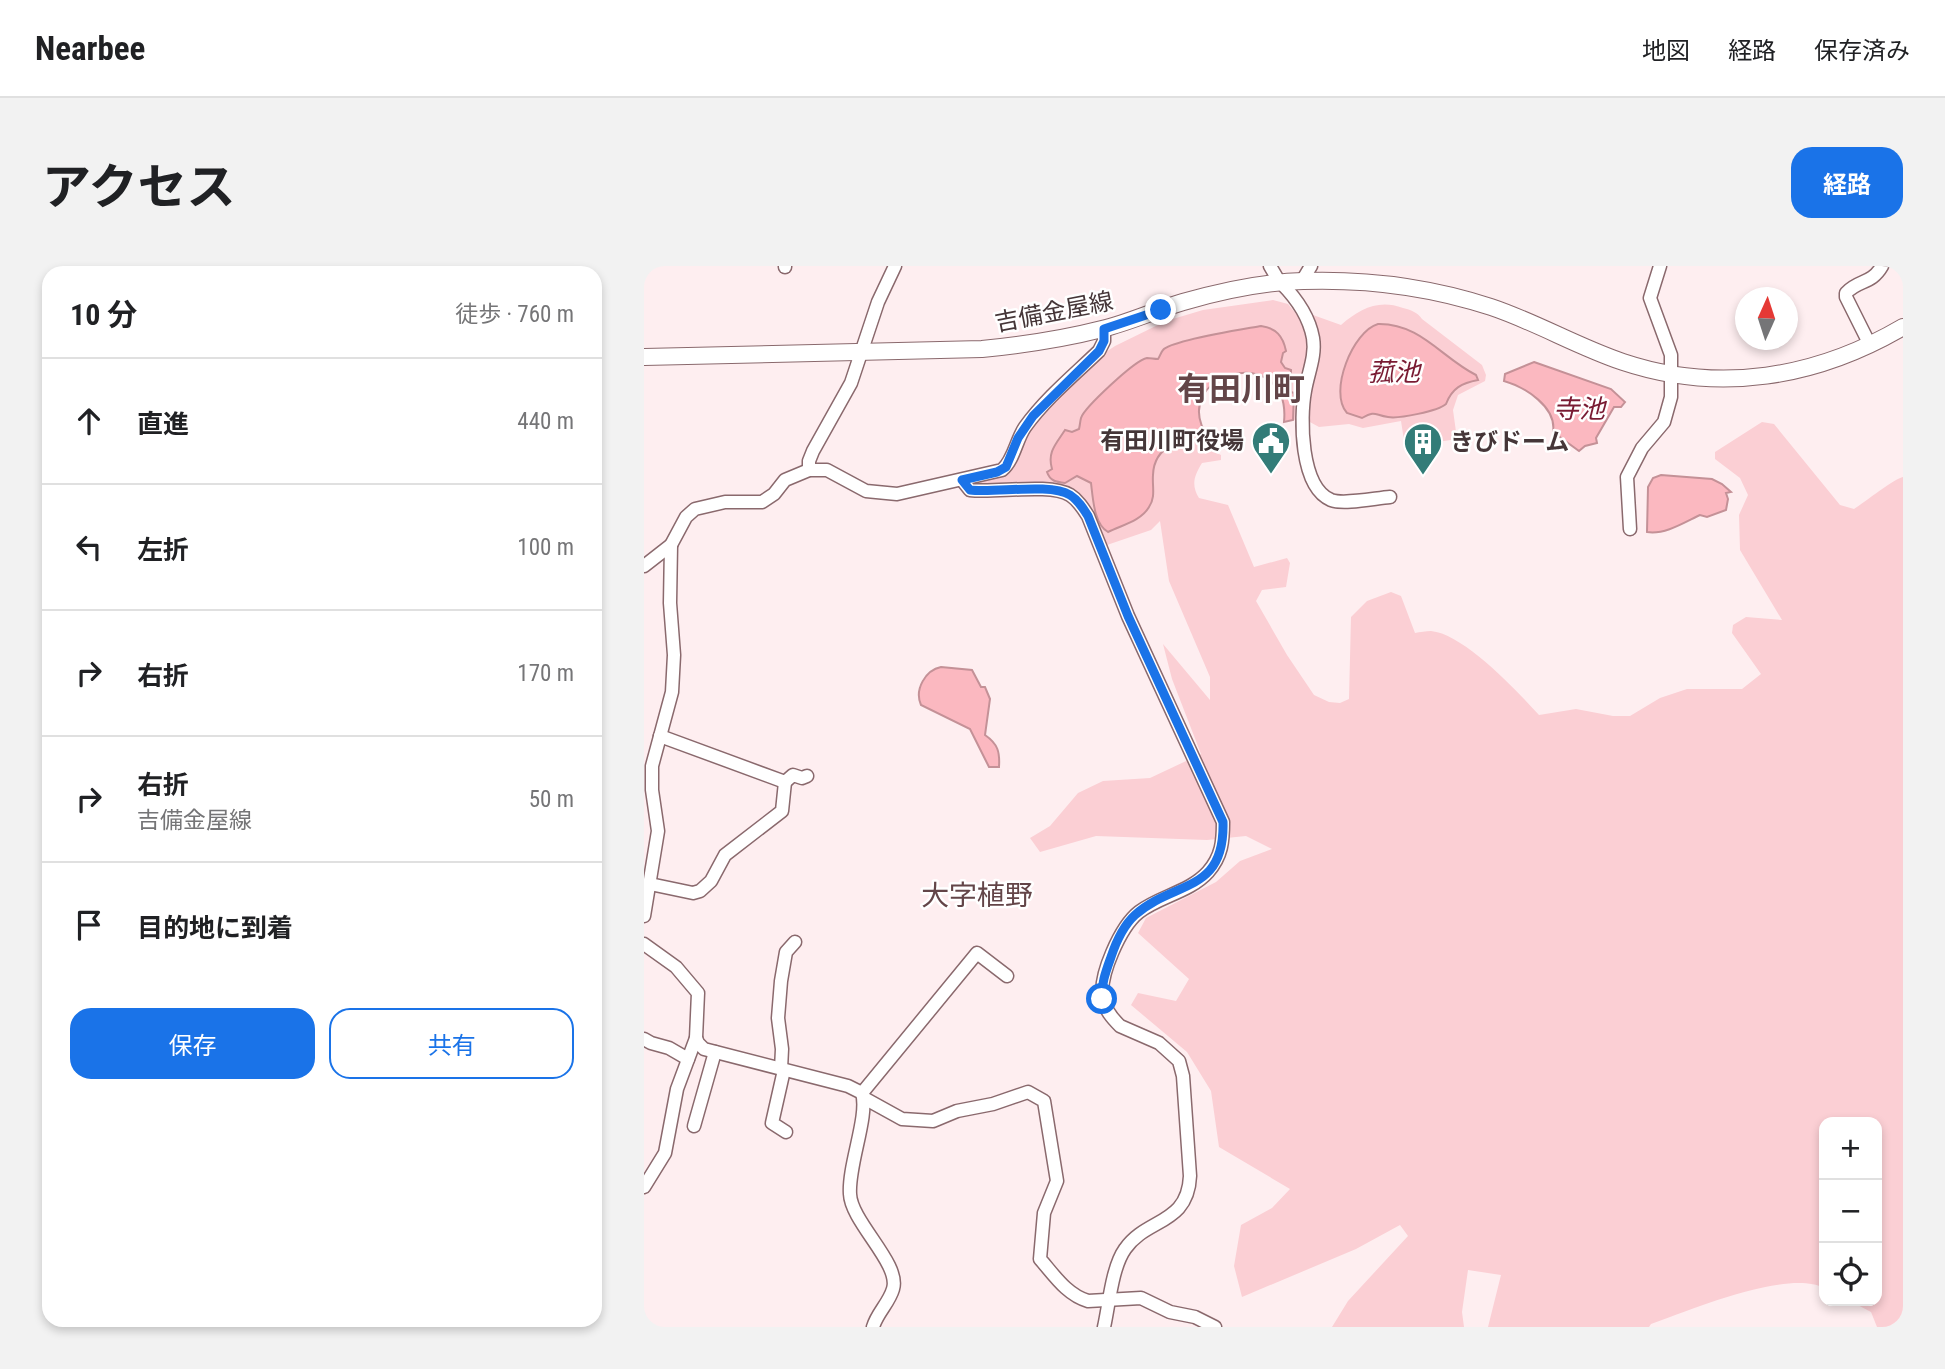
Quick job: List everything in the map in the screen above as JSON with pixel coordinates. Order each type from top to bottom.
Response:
[{"type":"main road","name":"吉備金屋線","points":[[644,357],[982,349],[1039,342],[1104,329],[1217,293],[1302,281],[1383,284],[1455,297],[1515,315],[1622,362],[1670,374],[1724,380],[1778,376],[1831,362],[1903,327]]},
{"type":"street","points":[[1270,266],[1304,313],[1313,339],[1303,413],[1305,454],[1310,475],[1322,493],[1336,501],[1390,497]]},
{"type":"street","points":[[1302,281],[1311,266]]},
{"type":"street","points":[[1630,529],[1627,477],[1642,448],[1664,422],[1671,397],[1671,355],[1650,298],[1660,266]]},
{"type":"street","points":[[1870,345],[1846,293],[1853,286],[1874,278],[1882,266]]},
{"type":"street","points":[[809,471],[813,451],[851,383],[881,294],[894,267]]},
{"type":"street","points":[[644,566],[671,545],[686,517],[695,509],[725,502],[762,502],[774,494],[785,480],[809,471],[821,469],[833,472],[866,491],[877,494],[907,494],[997,472],[1006,467],[1018,438],[1033,416],[1099,351],[1104,341],[1104,329]]},
{"type":"street","points":[[962,480],[970,490],[1049,489],[1070,495],[1080,503],[1088,516],[1128,616],[1223,822],[1222,850],[1216,862],[1199,880],[1142,909],[1131,919],[1115,946],[1103,981],[1102,999],[1114,1020],[1120,1026],[1167,1049],[1182,1067],[1190,1176],[1188,1190],[1178,1210],[1134,1239],[1126,1248],[1117,1266],[1104,1327]]},
{"type":"street","points":[[644,916],[658,831],[652,790],[652,766],[672,692],[674,655],[670,603],[671,545]]},
{"type":"street","points":[[660,736],[785,782]]},
{"type":"street","points":[[650,884],[693,893],[704,888],[725,855],[782,811],[785,782],[793,775],[802,778],[807,776]]},
{"type":"street","points":[[786,1132],[772,1123],[782,1070],[778,1018],[781,981],[786,952],[795,942]]},
{"type":"street","points":[[644,944],[676,967],[698,993],[696,1038],[677,1089],[661,1160],[644,1187]]},
{"type":"street","points":[[873,1327],[893,1291],[894,1283],[887,1262],[849,1195],[864,1106],[863,1096],[977,953],[1007,976]]},
{"type":"street","points":[[696,1038],[700,1046],[715,1052],[848,1086],[902,1119],[933,1121],[957,1111],[993,1104],[1028,1092],[1044,1101],[1057,1181],[1044,1213],[1040,1259],[1059,1282],[1081,1299],[1088,1301],[1141,1298],[1170,1312],[1195,1317],[1214,1327]]},
{"type":"street","points":[[644,1039],[688,1059]]},
{"type":"street","points":[[694,1126],[715,1052]]},
{"type":"street","points":[[645,1159],[661,1160]]},
{"type":"shaded area","points":[[1273,300],[1288,304],[1297,315],[1313,315],[1341,325],[1362,310],[1377,305],[1394,305],[1416,313],[1482,365],[1486,375],[1485,381],[1458,395],[1453,410],[1457,439],[1405,447],[1401,421],[1363,428],[1349,424],[1319,427],[1308,421],[1284,422],[1282,400],[1273,385],[1259,376],[1243,372],[1227,375],[1212,383],[1203,397],[1200,416],[1202,424],[1207,435],[1216,444],[1210,450],[1221,455],[1221,460],[1202,463],[1197,472],[1195,489],[1199,498],[1228,505],[1254,567],[1287,558],[1290,563],[1286,587],[1262,590],[1256,601],[1314,695],[1329,702],[1340,703],[1349,699],[1351,617],[1367,601],[1391,592],[1401,596],[1415,633],[1431,631],[1459,642],[1489,665],[1539,715],[1576,709],[1613,716],[1630,716],[1660,698],[1687,689],[1742,689],[1761,674],[1732,633],[1733,625],[1746,617],[1782,620],[1740,550],[1739,515],[1748,495],[1740,478],[1715,459],[1715,452],[1762,422],[1774,424],[1840,505],[1854,509],[1903,477],[1903,1327],[1877,1327],[1871,1312],[1860,1306],[1882,1306],[1882,1117],[1819,1117],[1819,1287],[1787,1284],[1764,1287],[1713,1301],[1649,1327],[1488,1327],[1501,1275],[1468,1270],[1462,1312],[1464,1327],[1332,1327],[1348,1301],[1408,1236],[1400,1225],[1356,1249],[1242,1297],[1234,1266],[1241,1225],[1272,1208],[1290,1189],[1219,1147],[1211,1091],[1187,1052],[1131,1005],[1138,993],[1176,1001],[1189,979],[1138,933],[1146,918],[1216,882],[1240,861],[1272,849],[1246,836],[1207,840],[1096,836],[1040,852],[1030,838],[1050,826],[1078,793],[1103,781],[1150,778],[1201,754],[1172,679],[1163,644],[1210,700],[1210,677],[1169,581],[1160,521],[1151,530],[1107,545],[1089,507],[1075,492],[981,486],[980,480],[1000,476],[1037,417],[1100,356],[1166,321],[1203,310]]},
{"type":"water","name":"菰池","points":[[1378,324],[1393,325],[1418,335],[1476,375],[1478,380],[1458,387],[1446,404],[1427,412],[1393,417],[1373,414],[1362,418],[1347,413],[1340,391],[1346,363],[1360,338]]},
{"type":"water","points":[[1261,326],[1275,331],[1285,346],[1286,351],[1281,362],[1285,368],[1291,370],[1293,420],[1284,422],[1281,396],[1269,380],[1252,374],[1232,375],[1215,383],[1202,397],[1199,416],[1209,439],[1181,442],[1165,450],[1155,465],[1153,495],[1146,512],[1108,532],[1097,517],[1091,483],[1077,476],[1065,483],[1050,477],[1047,472],[1052,469],[1052,453],[1065,430],[1072,432],[1079,429],[1084,413],[1132,367],[1147,358],[1158,359],[1163,350],[1180,342]]},
{"type":"water","name":"寺池","points":[[1534,362],[1611,389],[1625,402],[1621,407],[1614,407],[1596,438],[1597,443],[1585,446],[1579,451],[1553,432],[1550,414],[1538,399],[1504,381],[1505,374]]},
{"type":"water","points":[[1661,475],[1712,479],[1722,484],[1731,492],[1726,493],[1726,510],[1707,517],[1700,515],[1668,530],[1647,532],[1648,487],[1653,478]]},
{"type":"water","points":[[941,667],[972,670],[981,687],[985,687],[990,699],[985,735],[997,749],[999,767],[989,767],[970,729],[921,705],[919,693],[923,681],[931,672]]},
{"type":"place","name":"有田川町役場","points":[[1271,475]]},
{"type":"place","name":"きびドーム","points":[[1423,476]]},
{"type":"district","name":"有田川町","points":[[1241,389]]},
{"type":"district","name":"大字植野","points":[[977,895]]},
{"type":"route","points":[[1102,999],[1103,981],[1115,946],[1126,926],[1142,909],[1206,874],[1222,850],[1223,822],[1128,616],[1111,568],[1080,503],[1070,495],[1049,489],[974,491],[962,480],[997,472],[1006,467],[1018,438],[1033,416],[1102,347],[1104,329],[1161,310]]}]
